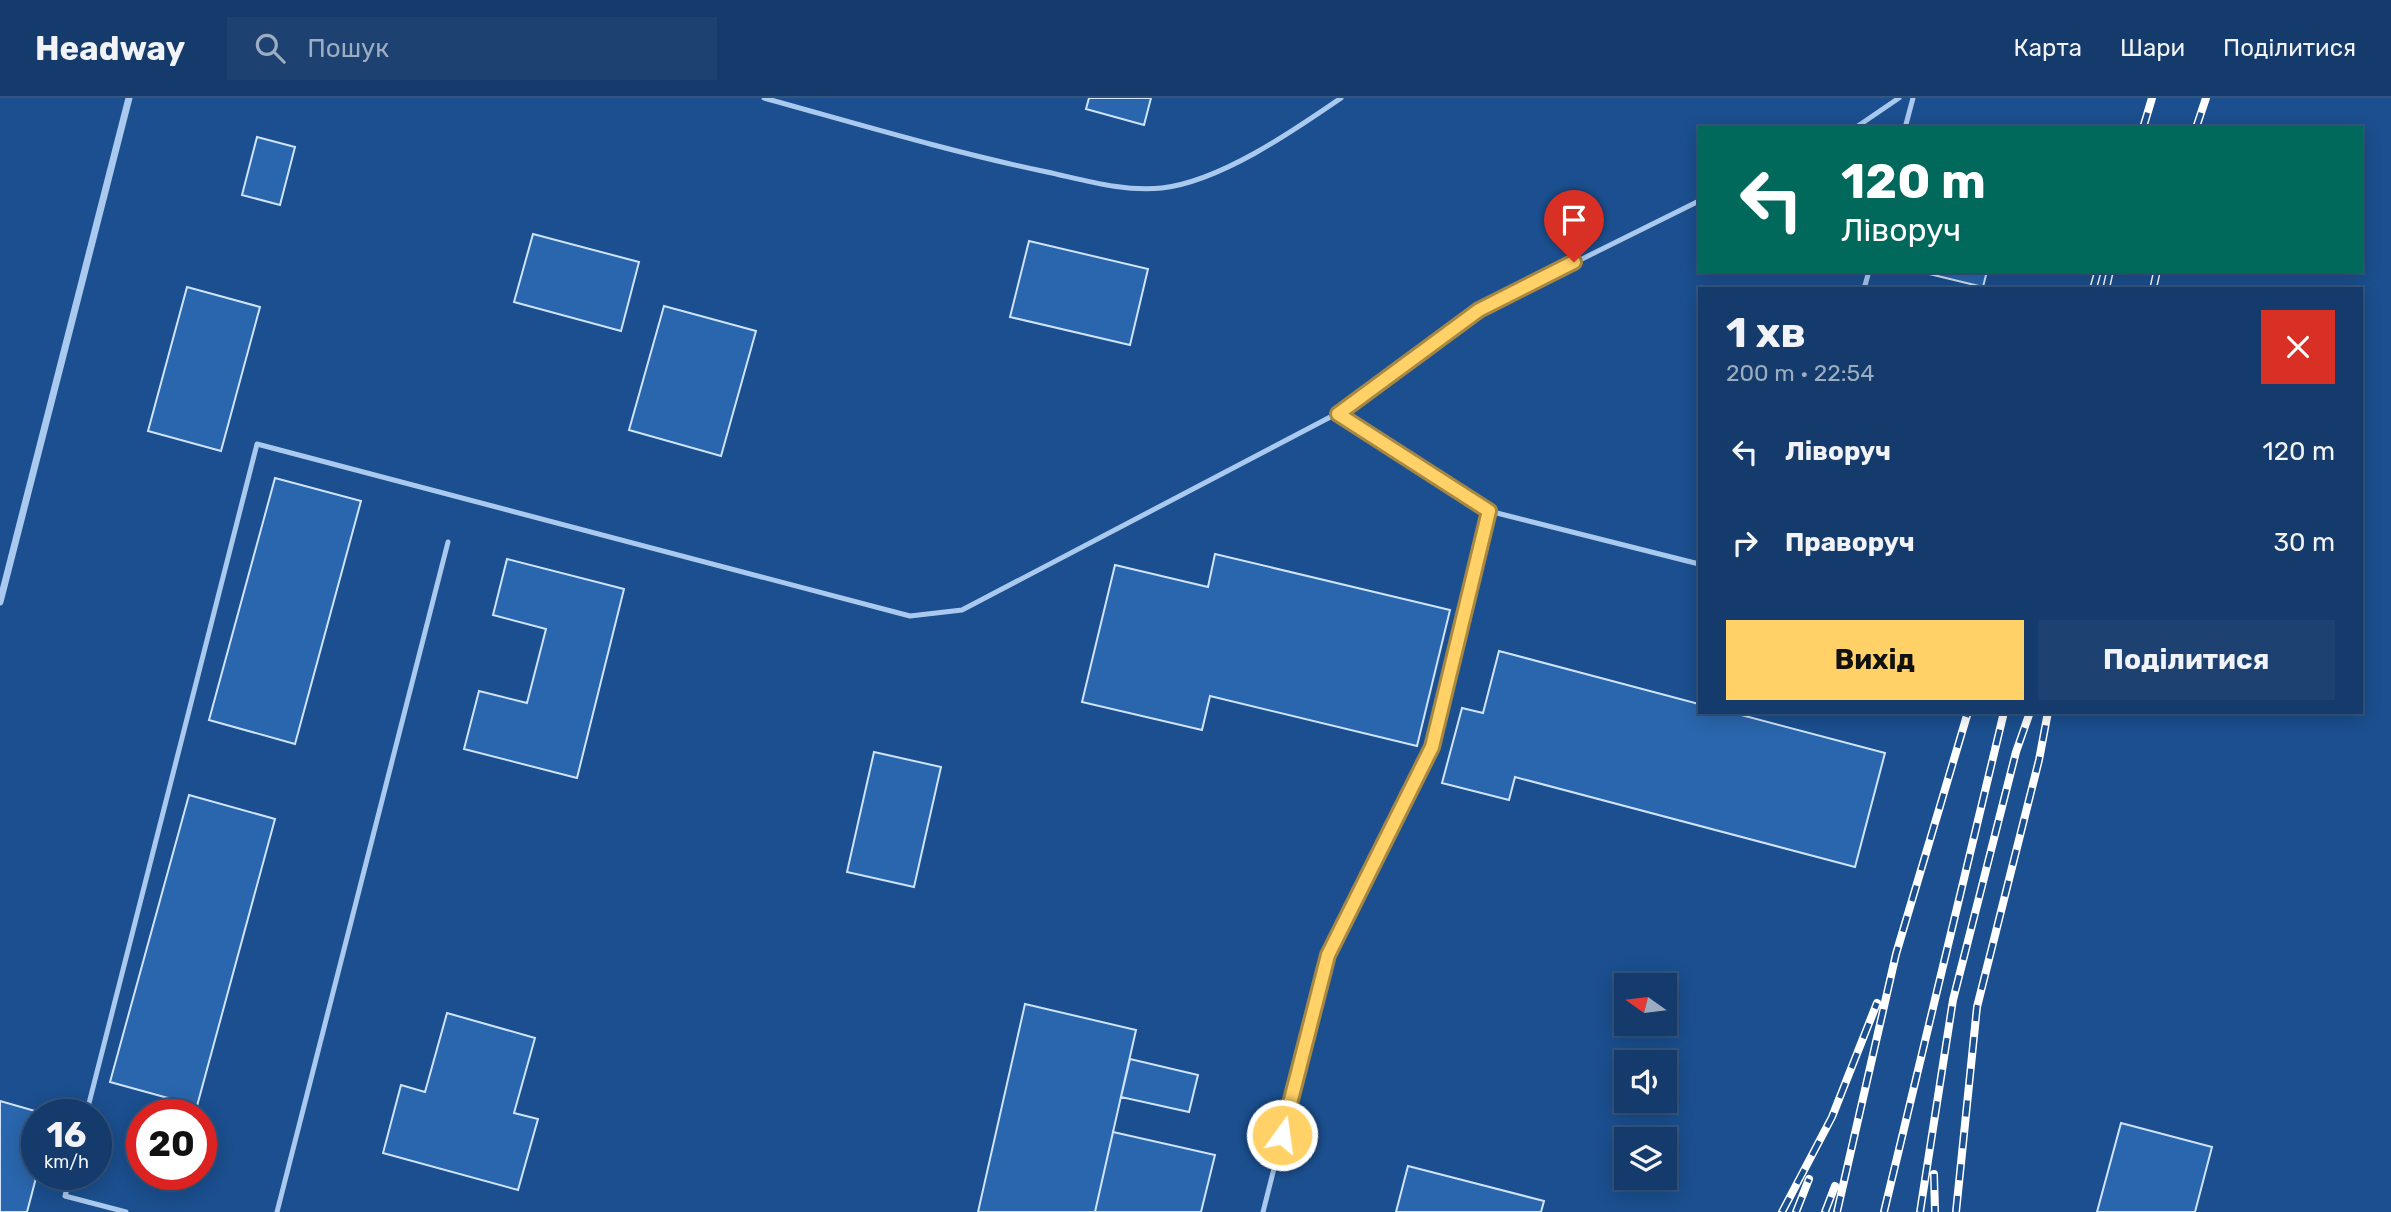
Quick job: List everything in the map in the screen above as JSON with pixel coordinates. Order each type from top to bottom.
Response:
[{"type":"street","points":[[0,602],[129,98]]},
{"type":"lane","points":[[764,98],[983,159],[1117,187],[1163,188],[1216,174],[1306,122],[1341,98]]},
{"type":"lane","points":[[1858,126],[1899,98]]},
{"type":"lane","points":[[1906,126],[1913,98]]},
{"type":"lane","points":[[90,1099],[257,444],[910,617],[962,610],[1338,414],[1479,310],[1698,201]]},
{"type":"lane","points":[[1338,414],[1489,511],[1698,564]]},
{"type":"lane","points":[[1263,1212],[1328,955],[1432,747],[1489,511]]},
{"type":"lane","points":[[277,1212],[448,542]]},
{"type":"lane","points":[[67,1190],[65,1196],[126,1212]]},
{"type":"building","points":[[1089,98],[1151,98],[1144,125],[1086,109]]},
{"type":"building","points":[[257,137],[295,147],[280,205],[242,195]]},
{"type":"building","points":[[533,234],[639,262],[621,331],[514,302]]},
{"type":"building","points":[[1029,241],[1148,269],[1130,345],[1010,317]]},
{"type":"building","points":[[1925,273],[1986,273],[1983,287]]},
{"type":"building","points":[[187,287],[260,307],[221,451],[148,431]]},
{"type":"building","points":[[664,306],[756,331],[721,456],[629,430]]},
{"type":"building","points":[[275,478],[361,501],[295,744],[209,720]]},
{"type":"building","points":[[1215,554],[1450,610],[1417,746],[1210,696],[1202,730],[1082,702],[1115,565],[1208,587]]},
{"type":"building","points":[[507,559],[624,589],[577,778],[464,749],[479,691],[527,703],[546,629],[493,615]]},
{"type":"building","points":[[1499,651],[1698,704],[1698,714],[1738,714],[1885,753],[1855,867],[1515,777],[1509,800],[1442,783],[1462,708],[1483,713]]},
{"type":"building","points":[[874,752],[941,767],[914,887],[847,872]]},
{"type":"building","points":[[189,795],[275,819],[199,1099],[172,1099],[110,1082]]},
{"type":"building","points":[[1025,1004],[1136,1030],[1095,1212],[978,1212]]},
{"type":"building","points":[[447,1013],[535,1038],[514,1113],[538,1119],[518,1190],[383,1153],[401,1085],[425,1092]]},
{"type":"building","points":[[1130,1059],[1198,1075],[1189,1112],[1121,1097]]},
{"type":"building","points":[[0,1101],[21,1107],[21,1190],[33,1190],[27,1212],[0,1212]]},
{"type":"building","points":[[2121,1123],[2212,1147],[2195,1212],[2097,1212]]},
{"type":"building","points":[[1113,1132],[1215,1155],[1201,1212],[1095,1212]]},
{"type":"building","points":[[1408,1166],[1544,1201],[1541,1212],[1396,1212]]},
{"type":"railway","points":[[2144,126],[2152,98]]},
{"type":"railway","points":[[2197,126],[2206,98]]},
{"type":"railway","points":[[2094,287],[2097,273]]},
{"type":"railway","points":[[2106,287],[2110,273]]},
{"type":"railway","points":[[2153,287],[2157,273]]},
{"type":"railway","points":[[1837,1212],[1896,954],[1967,714]]},
{"type":"railway","points":[[1884,1212],[2004,714]]},
{"type":"railway","points":[[1920,1212],[1953,1000],[2016,752],[2029,714]]},
{"type":"railway","points":[[1956,1212],[1977,1007],[2039,760],[2048,714]]},
{"type":"railway","points":[[1782,1212],[1832,1117],[1877,1003]]},
{"type":"railway","points":[[1934,1174],[1935,1212]]},
{"type":"railway","points":[[1796,1212],[1809,1179]]},
{"type":"railway","points":[[1825,1212],[1835,1186]]},
{"type":"route","points":[[1282,1135],[1328,955],[1432,747],[1489,511],[1338,414],[1479,310],[1574,262]]}]
